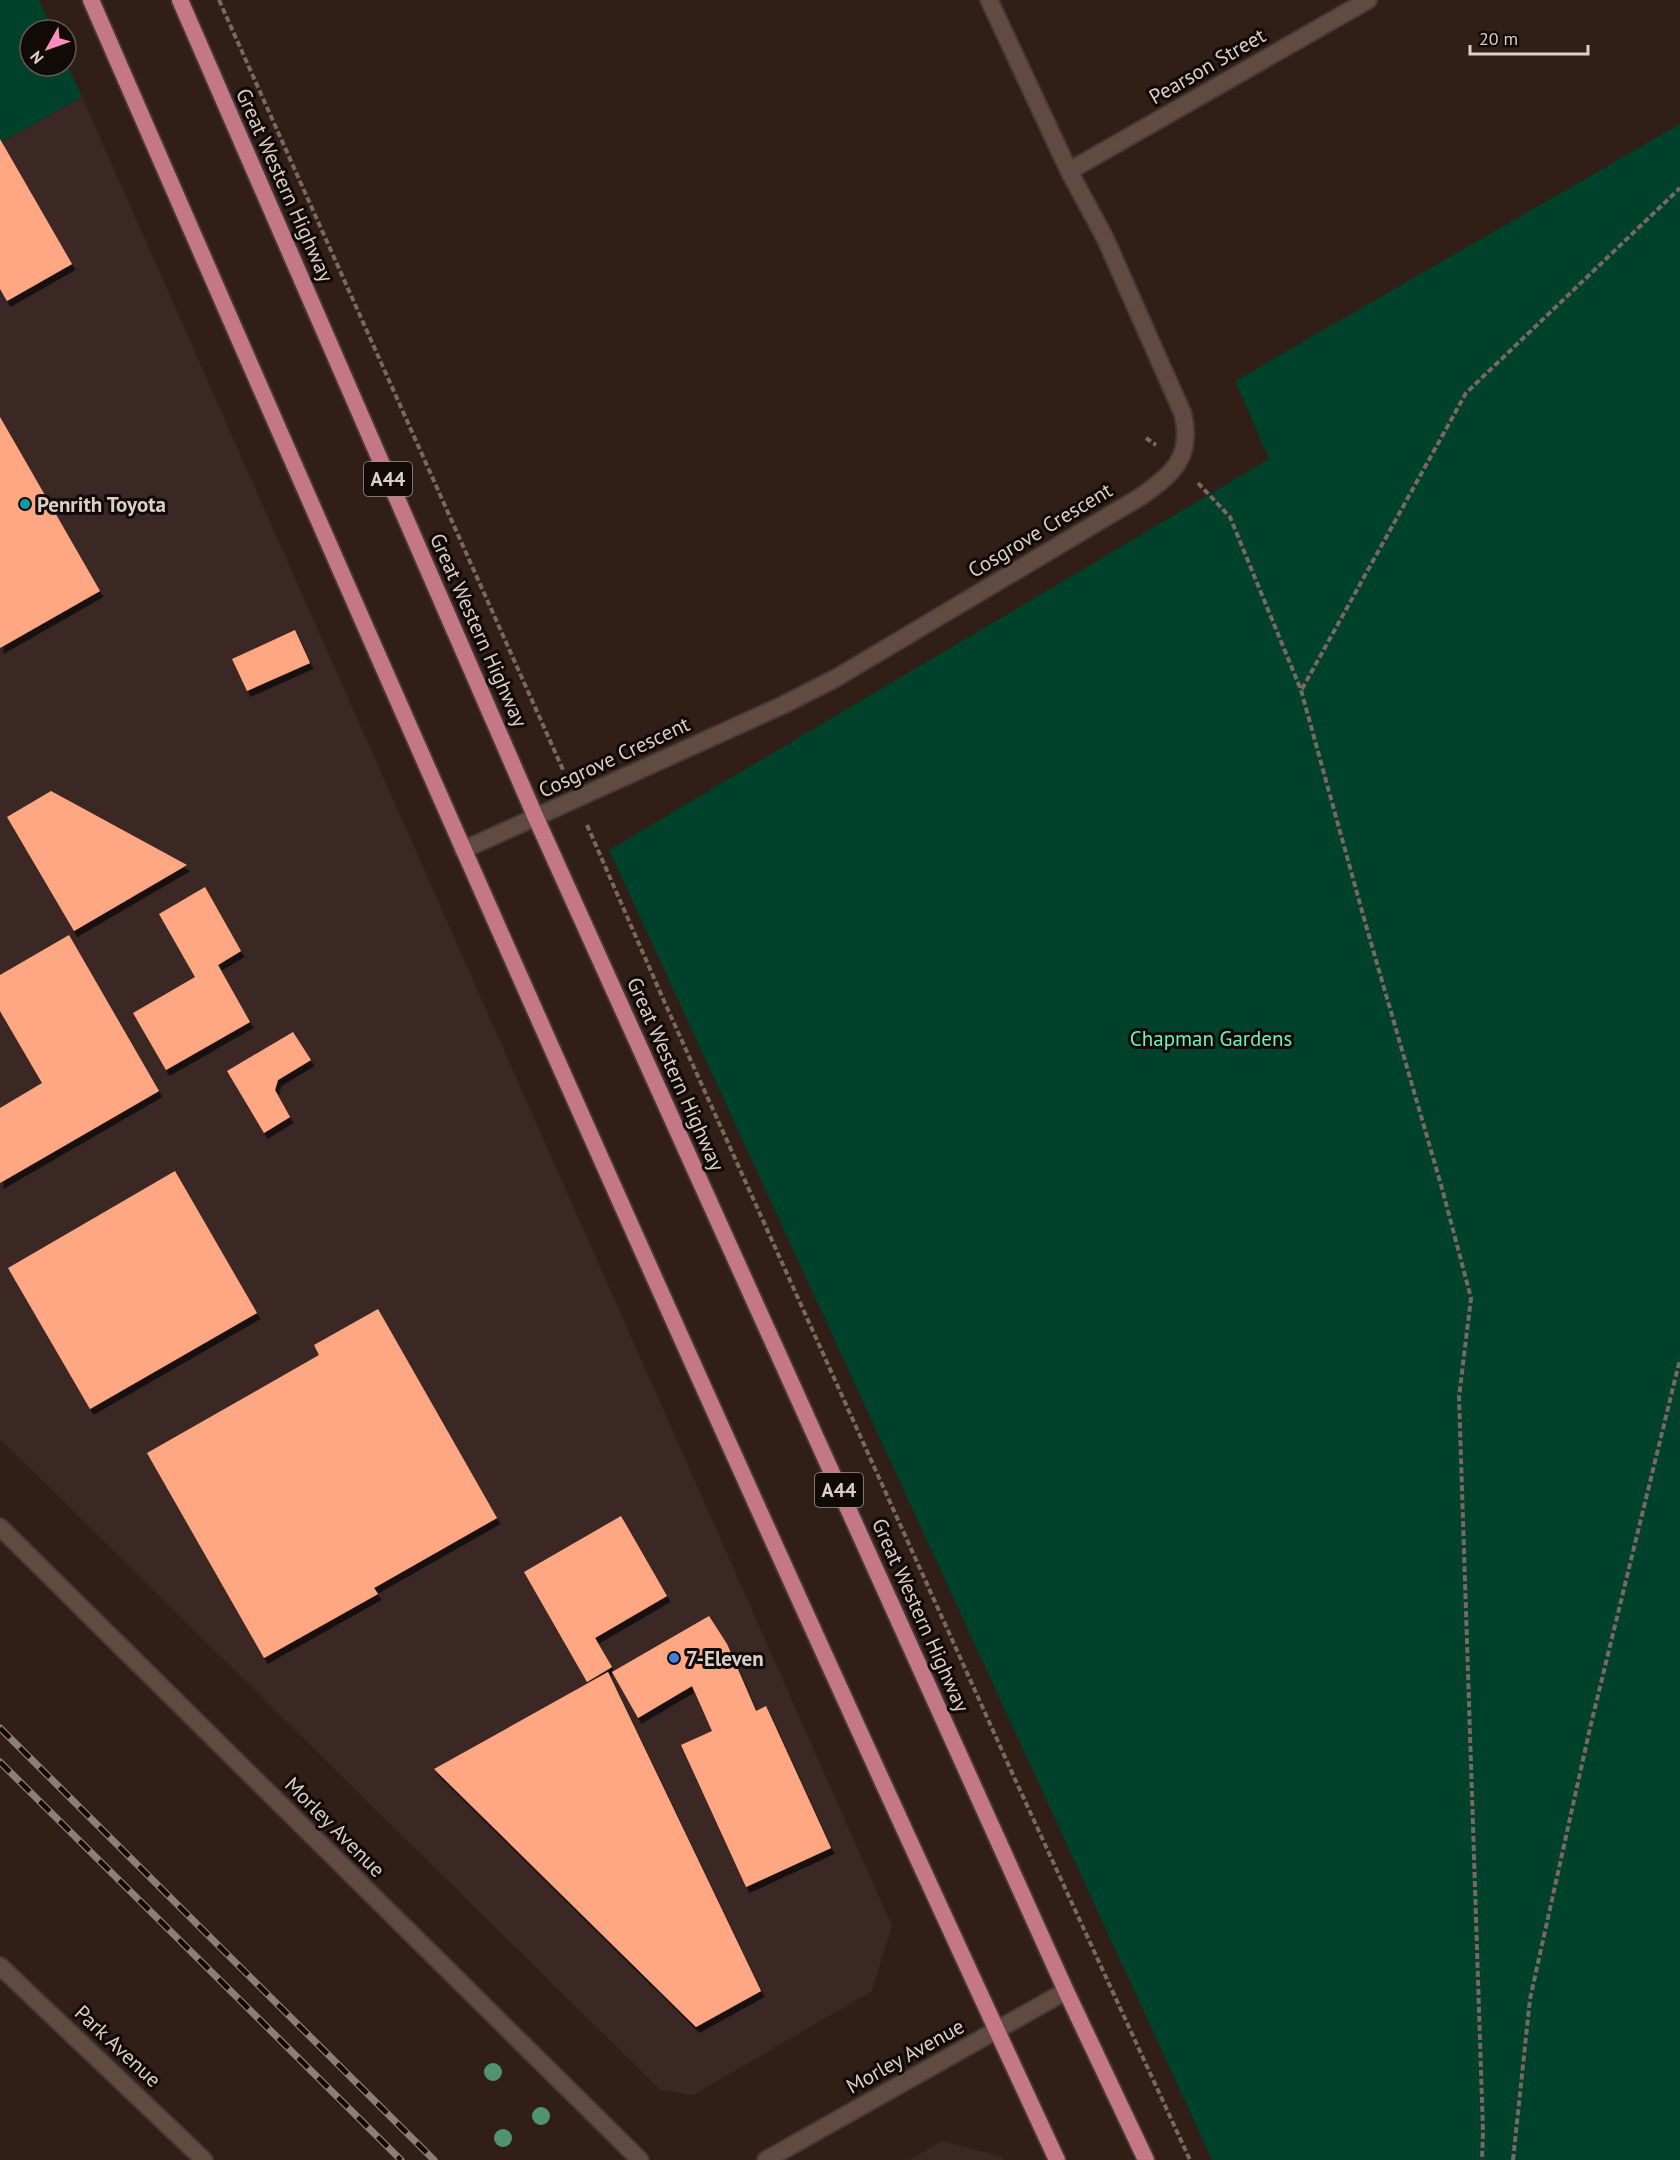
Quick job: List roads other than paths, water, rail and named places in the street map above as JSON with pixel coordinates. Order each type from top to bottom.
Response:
[{"type":"highway","points":[[91,0],[463,850],[684,1345],[1057,2160]]},
{"type":"highway","name":"Great Western Highway","points":[[180,0],[536,818],[1066,1991],[1146,2160]]},
{"type":"street","name":"Cosgrove Crescent","points":[[463,850],[783,705],[836,678],[1140,497],[1157,486],[1171,472],[1183,454],[1186,443],[1183,414],[1105,238],[1068,171],[988,0]]},
{"type":"street","name":"Pearson Street","points":[[1068,171],[1368,0]]},
{"type":"street","name":"Morley Avenue","points":[[0,1527],[640,2160]]},
{"type":"street","name":"Park Avenue","points":[[0,1966],[204,2160]]},
{"type":"street","name":"Morley Avenue","points":[[766,2160],[1066,1991]]},
{"type":"railway","points":[[0,1728],[434,2160]]},
{"type":"railway","points":[[0,1762],[401,2160]]},
{"type":"place","name":"Penrith Toyota","points":[[25,504]]},
{"type":"place","name":"7-Eleven","points":[[674,1658]]},
{"type":"park label","name":"Chapman Gardens","points":[[1211,1038]]}]
